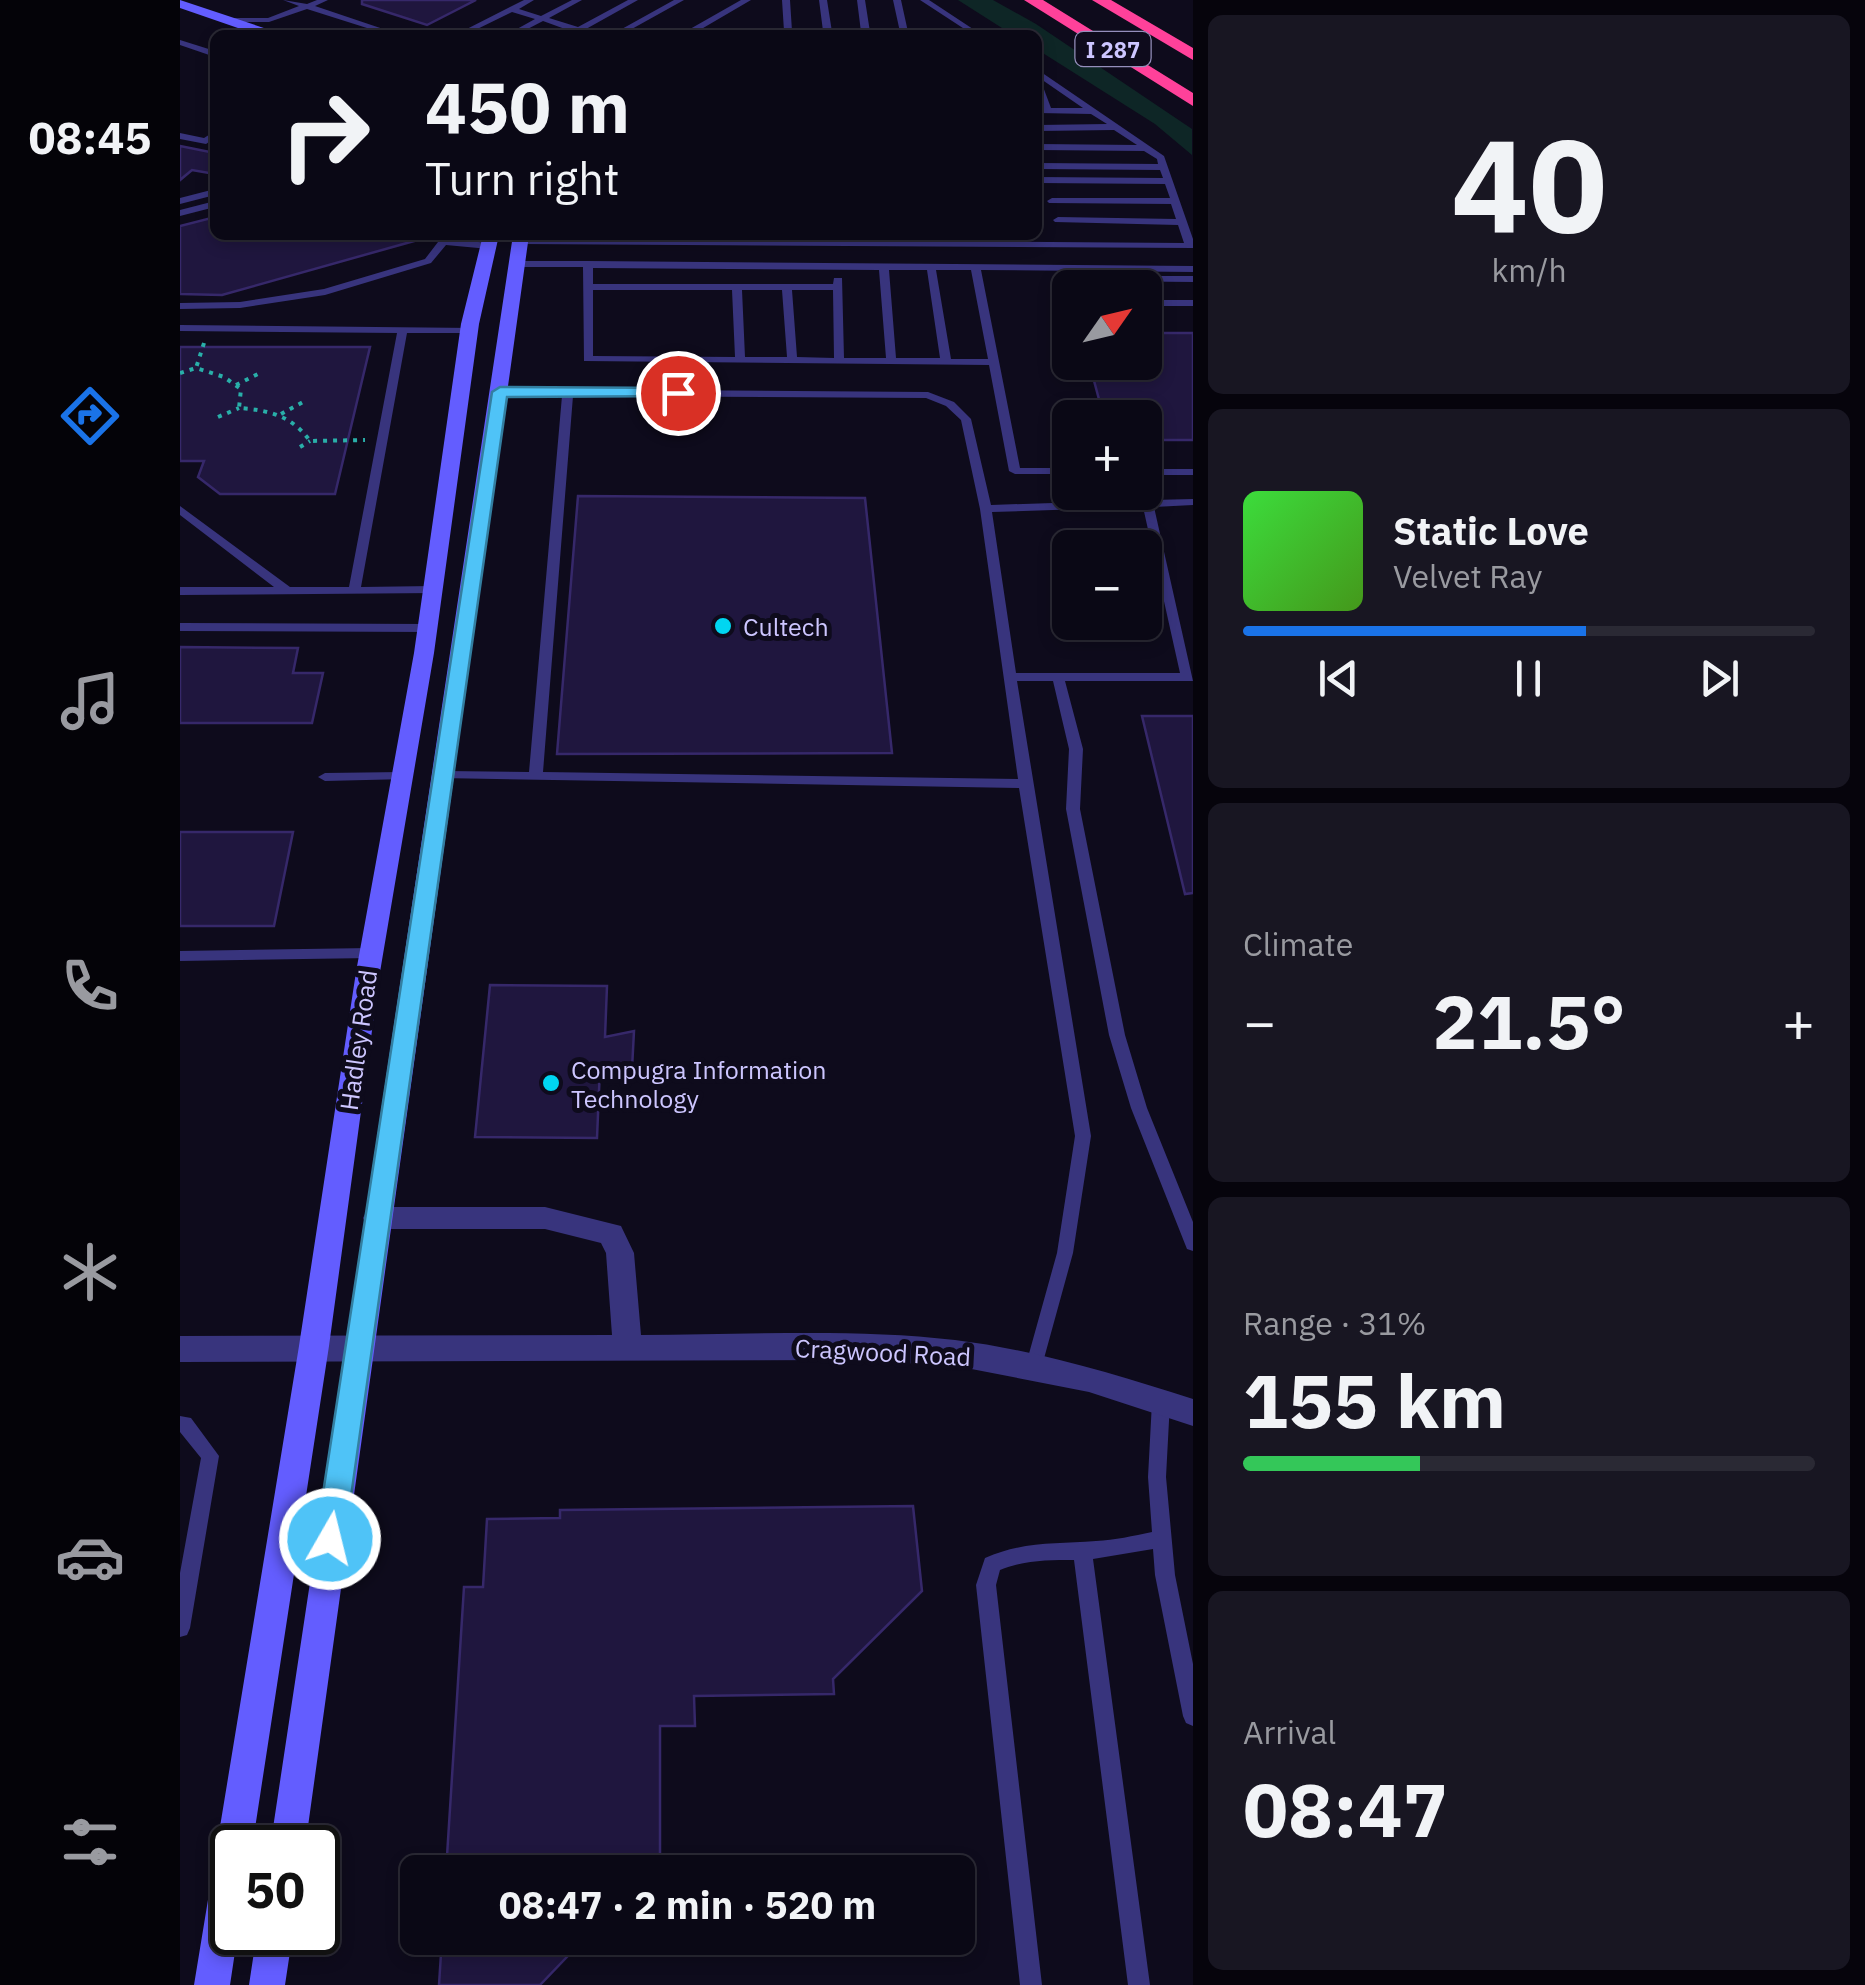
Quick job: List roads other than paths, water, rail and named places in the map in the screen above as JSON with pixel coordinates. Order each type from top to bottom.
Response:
[{"type":"highway","name":"I 287","points":[[1032,0],[1192,101]]},
{"type":"highway","name":"I 287","points":[[1100,0],[1192,55]]},
{"type":"main road","points":[[180,4],[229,28]]},
{"type":"main road","points":[[180,18],[229,28]]},
{"type":"main road","points":[[490,240],[520,247]]},
{"type":"main road","name":"Hadley Road","points":[[238,1825],[314,1346],[371,953],[428,628],[470,330],[490,240]]},
{"type":"main road","name":"Hadley Road","points":[[290,1825],[520,247]]},
{"type":"main road","points":[[212,1985],[217,1955]]},
{"type":"main road","points":[[268,1985],[272,1955]]},
{"type":"street","points":[[377,1218],[545,1218],[611,1234],[620,1253],[627,1346]]},
{"type":"street","name":"Cragwood Road","points":[[180,1349],[852,1347],[956,1353],[1090,1378],[1192,1413]]},
{"type":"lane","points":[[287,0],[370,30]]},
{"type":"lane","points":[[229,28],[270,20],[324,0]]},
{"type":"lane","points":[[469,30],[530,0]]},
{"type":"lane","points":[[520,30],[578,0]]},
{"type":"lane","points":[[617,0],[658,12]]},
{"type":"lane","points":[[624,30],[680,0]]},
{"type":"lane","points":[[692,30],[747,0],[751,30]]},
{"type":"lane","points":[[786,0],[788,30]]},
{"type":"lane","points":[[824,0],[828,30]]},
{"type":"lane","points":[[861,0],[865,30]]},
{"type":"lane","points":[[897,0],[903,30]]},
{"type":"lane","points":[[924,0],[970,30]]},
{"type":"lane","points":[[511,9],[578,30],[631,2]]},
{"type":"lane","points":[[934,6],[941,30]]},
{"type":"lane","points":[[180,42],[210,52]]},
{"type":"lane","points":[[770,240],[1190,246],[1161,158],[1042,76]]},
{"type":"lane","points":[[1043,110],[1094,111]]},
{"type":"lane","points":[[1042,128],[1117,128]]},
{"type":"lane","points":[[180,136],[206,141],[210,138]]},
{"type":"lane","points":[[1042,148],[1146,148]]},
{"type":"lane","points":[[1042,166],[1164,167]]},
{"type":"lane","points":[[1042,180],[1168,180]]},
{"type":"lane","points":[[180,201],[210,193]]},
{"type":"lane","points":[[1042,201],[1175,201]]},
{"type":"lane","points":[[1052,201],[1066,245]]},
{"type":"lane","points":[[180,213],[210,205]]},
{"type":"lane","points":[[1058,220],[1182,222]]},
{"type":"lane","points":[[180,306],[240,305],[326,292],[428,262],[439,240]]},
{"type":"lane","points":[[520,247],[572,240]]},
{"type":"lane","points":[[520,247],[588,264],[975,267],[1052,274]]},
{"type":"lane","points":[[588,264],[588,359],[994,362]]},
{"type":"lane","points":[[838,266],[839,361]]},
{"type":"lane","points":[[884,266],[891,361]]},
{"type":"lane","points":[[931,267],[946,362]]},
{"type":"lane","points":[[975,267],[1015,471],[1052,471]]},
{"type":"lane","points":[[1162,271],[1192,268]]},
{"type":"lane","points":[[1162,279],[1192,279]]},
{"type":"lane","points":[[588,287],[838,287]]},
{"type":"lane","points":[[737,287],[740,360]]},
{"type":"lane","points":[[787,287],[792,360]]},
{"type":"lane","points":[[1162,302],[1192,303]]},
{"type":"lane","points":[[180,328],[470,330]]},
{"type":"lane","points":[[354,590],[403,329]]},
{"type":"lane","points":[[500,392],[928,395],[950,404],[966,419],[986,509],[1024,784],[1083,1136],[1066,1253],[1034,1368]]},
{"type":"lane","points":[[536,774],[568,392]]},
{"type":"lane","points":[[1162,472],[1192,472]]},
{"type":"lane","points":[[1162,501],[1192,502]]},
{"type":"lane","points":[[986,509],[1052,506]]},
{"type":"lane","points":[[180,510],[286,590]]},
{"type":"lane","points":[[1010,677],[1190,677],[1150,510]]},
{"type":"lane","points":[[180,591],[433,590]]},
{"type":"lane","points":[[180,627],[428,628]]},
{"type":"lane","points":[[1058,677],[1076,749],[1073,809],[1117,1036],[1138,1108],[1192,1244]]},
{"type":"lane","points":[[445,775],[1024,784]]},
{"type":"lane","points":[[325,778],[402,776]]},
{"type":"lane","points":[[180,956],[371,953]]},
{"type":"lane","points":[[1162,1402],[1157,1478],[1162,1539],[1192,1716]]},
{"type":"lane","points":[[180,1424],[185,1424],[210,1456],[180,1628]]},
{"type":"lane","points":[[1030,1985],[986,1584],[992,1564],[1010,1554],[1049,1548],[1105,1549],[1162,1539]]},
{"type":"lane","points":[[1082,1549],[1139,1985]]},
{"type":"place","name":"Cultech","points":[[723,626]]},
{"type":"place","name":"Compugra Information Technology","points":[[551,1083]]}]
